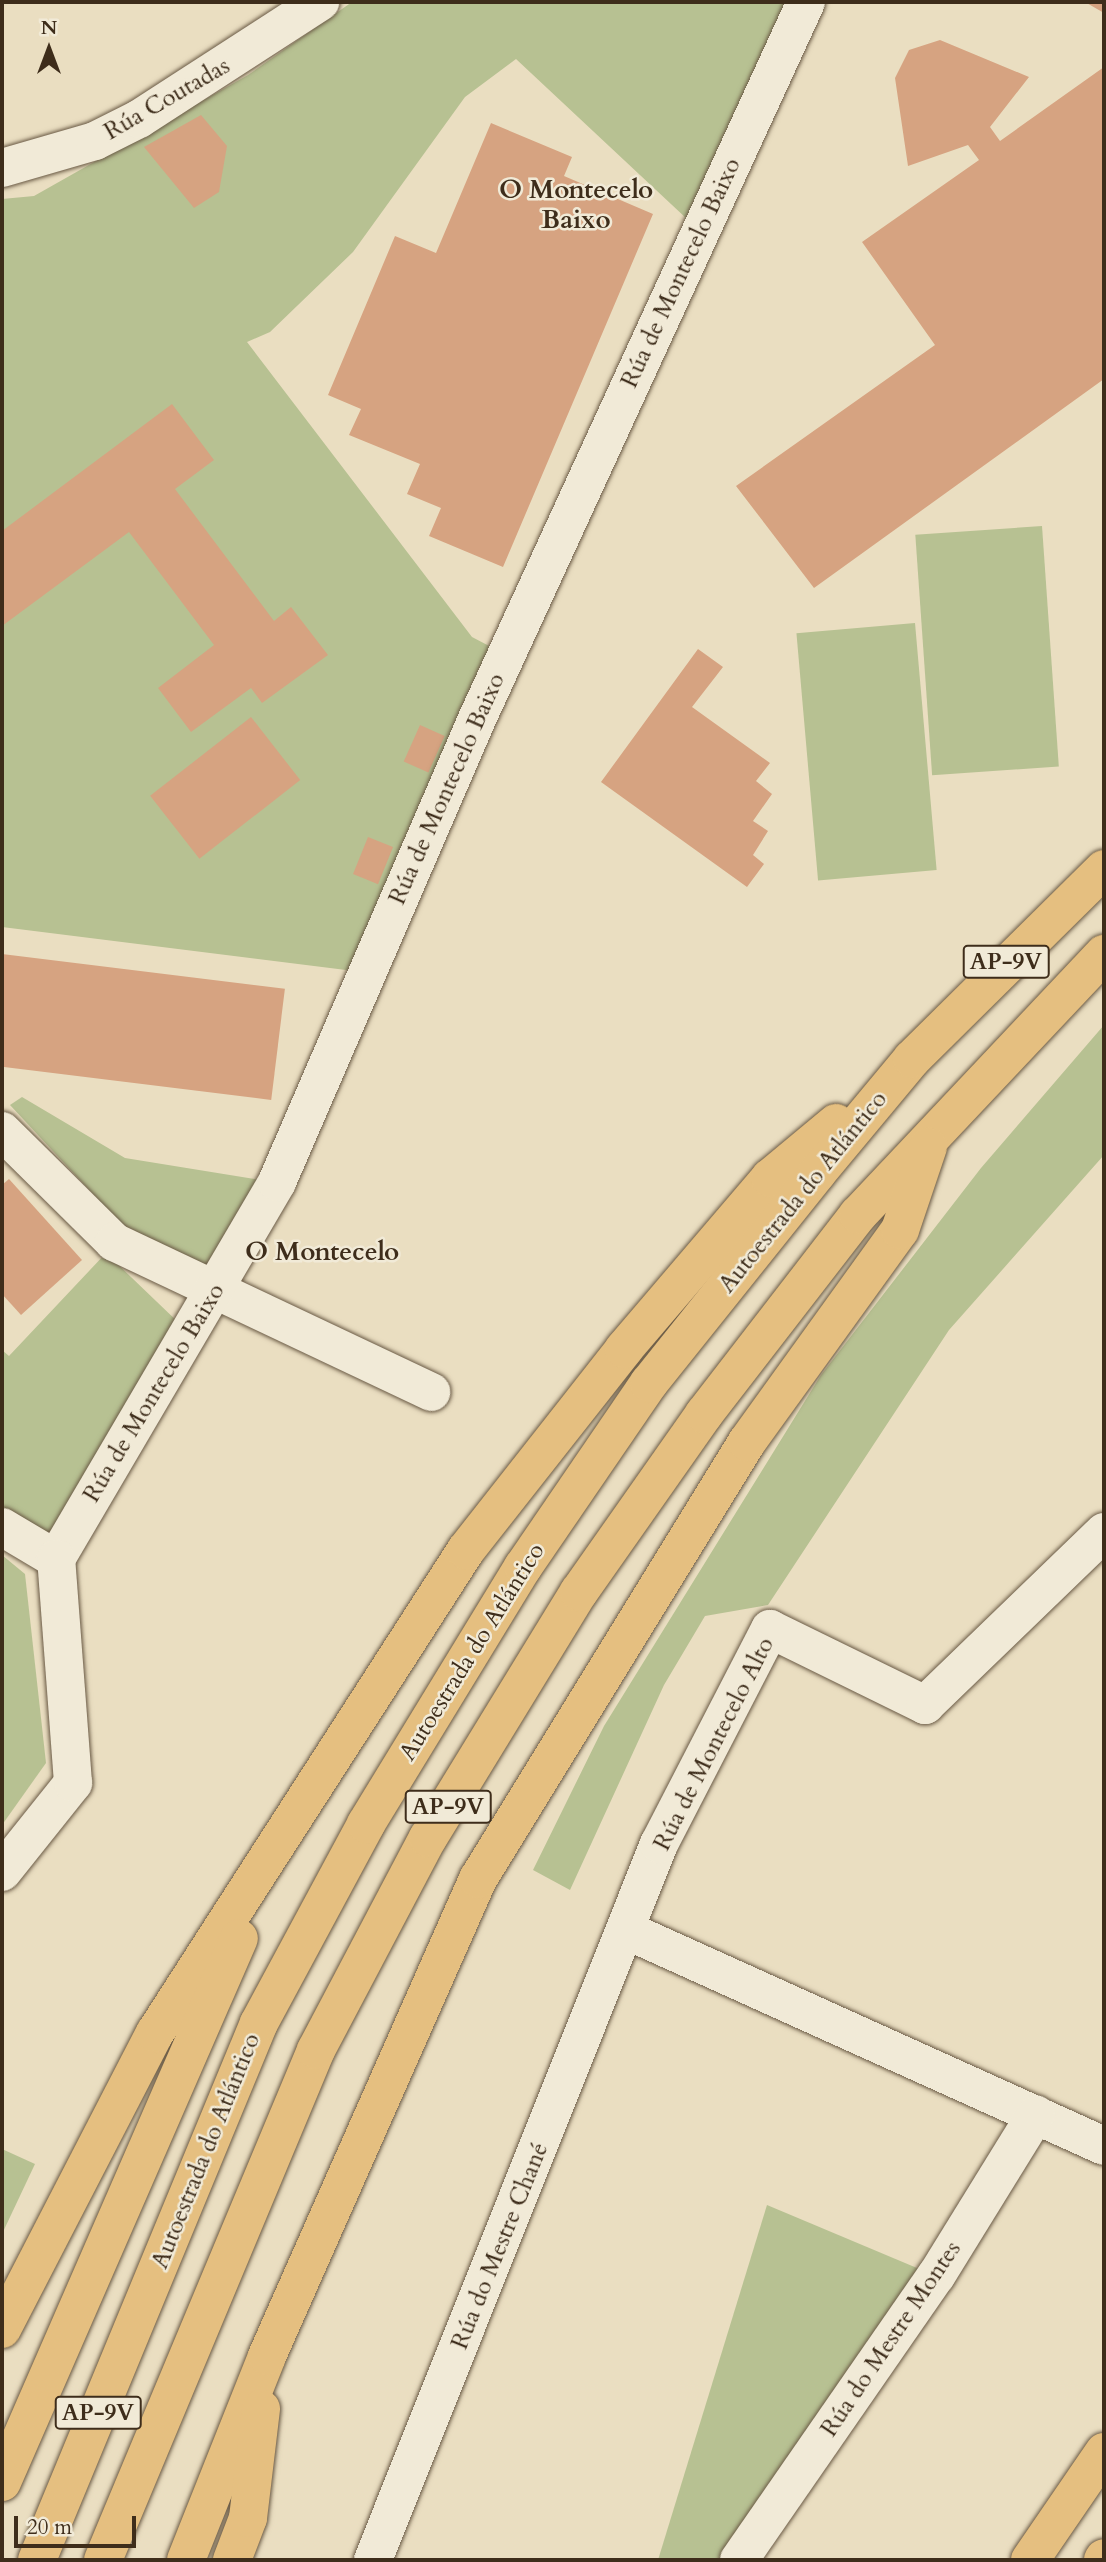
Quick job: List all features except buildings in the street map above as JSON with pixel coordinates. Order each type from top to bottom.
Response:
[{"type":"main road","name":"Autoestrada do Atlántico","points":[[37,2560],[259,2023],[366,1824],[523,1567],[649,1383],[912,1059],[1104,869]]},
{"type":"main road","name":"AP-9V","points":[[103,2560],[316,2050],[428,1838],[579,1592],[704,1414],[858,1215],[1104,954]]},
{"type":"main road","name":"AP-9V","points":[[2,2329],[155,2033],[281,1843],[466,1550],[624,1349],[770,1178],[912,1059]]},
{"type":"main road","points":[[186,2560],[267,2356],[478,1879],[747,1442],[900,1230],[932,1135]]},
{"type":"main road","name":"AP-9V","points":[[2,2482],[281,1843]]},
{"type":"main road","points":[[232,2560],[248,2518],[267,2356]]},
{"type":"main road","points":[[1030,2560],[1104,2452]]},
{"type":"street","name":"Rúa Coutadas","points":[[2,168],[95,141],[139,119],[320,2]]},
{"type":"street","name":"Rúa de Montecelo Baixo","points":[[56,1559],[277,1182],[477,719],[806,2]]},
{"type":"street","points":[[2,1131],[114,1242],[213,1294],[431,1392]]},
{"type":"street","points":[[2,1527],[56,1559],[73,1783],[2,1872]]},
{"type":"street","name":"Rúa de Montecelo Alto","points":[[628,1931],[659,1844],[770,1629],[926,1705],[1103,1535]]},
{"type":"street","points":[[628,1931],[1104,2146]]},
{"type":"street","name":"Rúa do Mestre Chané","points":[[373,2560],[628,1931]]},
{"type":"street","name":"Rúa do Mestre Montes","points":[[739,2560],[936,2276],[1036,2114]]},
{"type":"green space","points":[[352,2],[788,2],[687,219],[516,59],[465,97],[353,252],[270,332],[247,342],[472,637],[493,648],[354,971],[2,927],[2,199],[34,196],[248,75]]},
{"type":"green space","points":[[1042,526],[1059,766],[932,775],[915,535]]},
{"type":"green space","points":[[915,623],[937,870],[818,880],[796,633]]},
{"type":"green space","points":[[1104,1025],[1104,1155],[949,1330],[768,1605],[705,1616],[664,1685],[570,1890],[533,1870],[604,1726],[821,1375],[981,1168]]},
{"type":"green space","points":[[22,1097],[125,1158],[260,1180],[208,1275],[134,1238],[10,1105]]},
{"type":"green space","points":[[106,1253],[181,1325],[52,1536],[2,1512],[2,1350],[9,1356]]},
{"type":"green space","points":[[2,1555],[25,1574],[46,1763],[2,1825]]},
{"type":"green space","points":[[2,2149],[35,2164],[2,2234]]},
{"type":"green space","points":[[767,2205],[936,2276],[739,2560],[658,2560]]},
{"type":"district","name":"O Montecelo Baixo","points":[[576,204]]},
{"type":"district","name":"O Montecelo","points":[[322,1252]]}]
